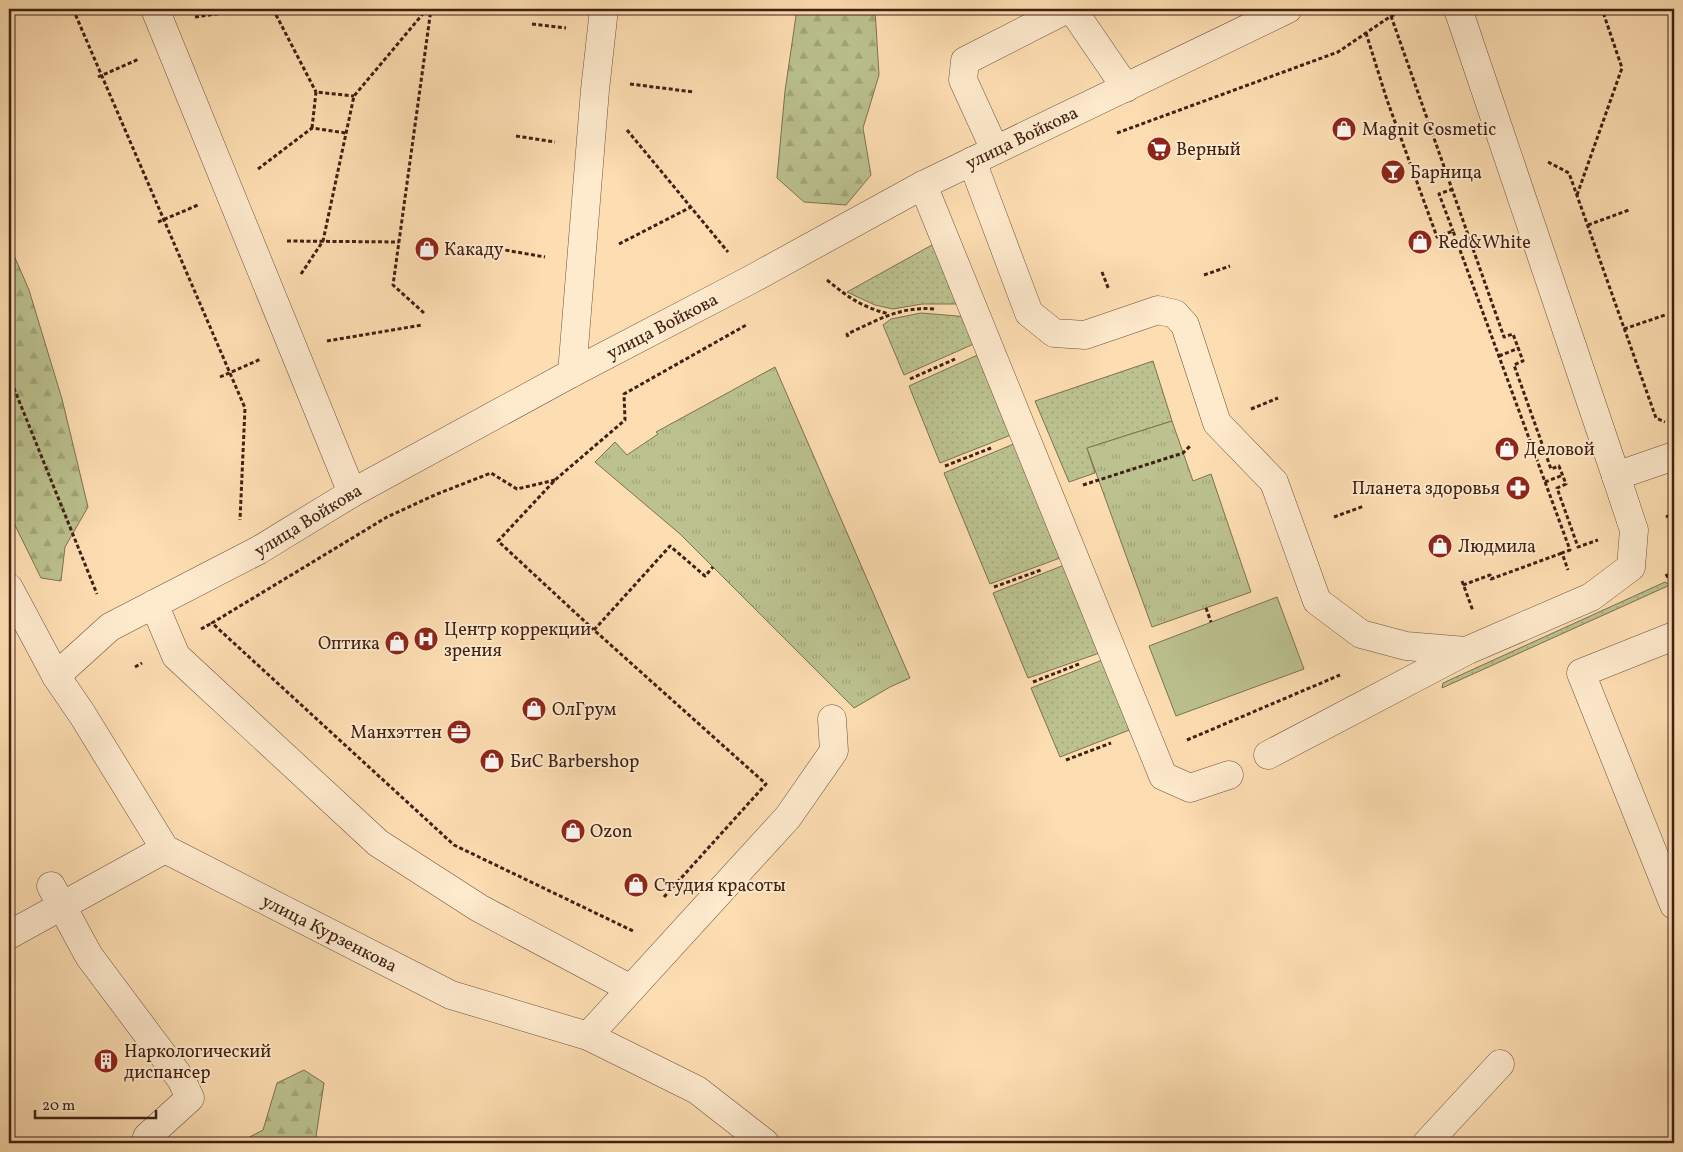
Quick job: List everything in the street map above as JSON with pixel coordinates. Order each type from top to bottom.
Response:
[{"type":"street","points":[[572,373],[595,85],[604,9]]},
{"type":"street","points":[[1067,9],[965,62],[963,80],[1029,313],[1054,333],[1085,336],[1158,310],[1175,314],[1185,325],[1217,423],[1274,482],[1317,601],[1360,634],[1406,646],[1466,651]]},
{"type":"street","points":[[1072,9],[1126,88]]},
{"type":"street","name":"улица Войкова","points":[[56,676],[110,626],[239,560],[352,493],[572,373],[750,280],[923,185],[1288,9]]},
{"type":"street","points":[[1268,754],[1466,651],[1591,597],[1631,567],[1634,530],[1458,9]]},
{"type":"street","points":[[162,25],[352,493]]},
{"type":"street","points":[[923,185],[1164,776],[1190,788],[1229,776]]},
{"type":"street","points":[[1616,476],[1674,456]]},
{"type":"street","points":[[9,588],[56,676],[82,714],[165,849],[56,896],[9,935]]},
{"type":"street","points":[[154,604],[176,656],[378,843],[479,908],[631,989]]},
{"type":"street","points":[[1674,636],[1581,673],[1674,905]]},
{"type":"street","points":[[588,1036],[788,817],[834,751],[832,719]]},
{"type":"street","name":"улица Курзенкова","points":[[165,849],[451,996],[588,1036],[697,1090],[765,1143]]},
{"type":"street","points":[[56,896],[89,956],[182,1079],[190,1098],[148,1138],[146,1143]]},
{"type":"street","points":[[1427,1143],[1500,1064]]},
{"type":"path","points":[[73,9],[100,76],[245,408],[239,560]]},
{"type":"path","points":[[100,76],[162,25],[251,9]]},
{"type":"path","points":[[273,9],[316,92],[312,128]]},
{"type":"path","points":[[277,309],[323,241],[354,96],[427,9]]},
{"type":"path","points":[[424,313],[393,285],[432,9]]},
{"type":"path","points":[[1116,134],[1338,52],[1391,16],[1410,9]]},
{"type":"path","points":[[1602,9],[1622,68],[1577,196],[1656,418],[1665,422]]},
{"type":"path","points":[[1391,16],[1504,337],[1513,334],[1523,361],[1514,364],[1551,469],[1560,466],[1566,484],[1557,488],[1578,548],[1605,538]]},
{"type":"path","points":[[1366,33],[1387,100],[1437,237],[1453,231]]},
{"type":"path","points":[[595,85],[694,92]]},
{"type":"path","points":[[595,85],[690,207],[732,257]]},
{"type":"path","points":[[316,92],[354,96]]},
{"type":"path","points":[[158,222],[229,191],[312,128],[346,133]]},
{"type":"path","points":[[1452,189],[1439,194],[1570,550],[1491,579],[1490,575],[1462,583],[1471,605]]},
{"type":"path","points":[[499,249],[581,263],[690,207]]},
{"type":"path","points":[[1588,224],[1629,210]]},
{"type":"path","points":[[249,240],[399,242]]},
{"type":"path","points":[[1204,275],[1230,266]]},
{"type":"path","points":[[1102,272],[1110,294]]},
{"type":"path","points":[[820,285],[836,276]]},
{"type":"path","points":[[827,280],[851,299],[870,309],[890,314]]},
{"type":"path","points":[[848,337],[847,334],[890,314],[921,308],[974,311]]},
{"type":"path","points":[[1624,329],[1666,315]]},
{"type":"path","points":[[660,902],[766,784],[498,541],[555,480],[625,420],[624,394],[750,323]]},
{"type":"path","points":[[910,379],[987,344]]},
{"type":"path","points":[[1499,356],[1518,348]]},
{"type":"path","points":[[9,376],[100,602]]},
{"type":"path","points":[[1252,408],[1278,398]]},
{"type":"path","points":[[946,466],[1025,435]]},
{"type":"path","points":[[1049,496],[1182,453]]},
{"type":"path","points":[[555,480],[517,489],[491,473],[437,494],[387,518],[212,623],[454,845],[633,931],[640,924]]},
{"type":"path","points":[[1545,482],[1563,475]]},
{"type":"path","points":[[1334,516],[1364,506]]},
{"type":"path","points":[[594,630],[670,546],[705,576],[713,567]]},
{"type":"path","points":[[1562,553],[1571,577]]},
{"type":"path","points":[[994,587],[1074,557]]},
{"type":"path","points":[[1206,608],[1211,622]]},
{"type":"path","points":[[1033,682],[1112,652]]},
{"type":"path","points":[[1066,760],[1149,743],[1343,673]]},
{"type":"green space","points":[[797,9],[875,9],[879,75],[863,128],[871,175],[846,205],[804,202],[777,178],[785,91]]},
{"type":"green space","points":[[941,240],[966,304],[922,304],[893,309],[875,305],[847,292]]},
{"type":"green space","points":[[9,244],[29,290],[62,399],[88,507],[65,547],[61,581],[41,578],[9,513]]},
{"type":"green space","points":[[921,313],[969,317],[976,343],[904,375],[883,325],[891,319]]},
{"type":"green space","points":[[982,353],[1016,433],[940,463],[909,386]]},
{"type":"green space","points":[[1153,361],[1172,421],[1087,448],[1095,473],[1069,482],[1035,401]]},
{"type":"green space","points":[[775,367],[910,678],[890,687],[854,708],[680,534],[595,462],[615,442],[627,455],[658,434],[656,432]]},
{"type":"green space","points":[[1172,421],[1193,481],[1211,474],[1251,592],[1152,627],[1087,448]]},
{"type":"green space","points":[[1021,441],[1068,555],[990,584],[944,473]]},
{"type":"green space","points":[[1072,562],[1108,650],[1028,678],[993,593]]},
{"type":"green space","points":[[1665,582],[1670,585],[1442,688],[1443,683]]},
{"type":"green space","points":[[1277,597],[1304,669],[1176,716],[1149,646]]},
{"type":"green space","points":[[1110,657],[1137,727],[1060,757],[1031,688]]},
{"type":"green space","points":[[304,1070],[324,1083],[315,1143],[238,1143],[263,1130],[277,1083]]},
{"type":"place","name":"Magnit Cosmetic","points":[[1344,129]]},
{"type":"place","name":"Верный","points":[[1159,149]]},
{"type":"place","name":"Барница","points":[[1393,172]]},
{"type":"place","name":"Red&White","points":[[1420,242]]},
{"type":"place","name":"Какаду","points":[[427,249]]},
{"type":"place","name":"Деловой","points":[[1507,449]]},
{"type":"place","name":"Планета здоровья","points":[[1518,488]]},
{"type":"place","name":"Людмила","points":[[1440,546]]},
{"type":"place","name":"Центр коррекции зрения","points":[[426,639]]},
{"type":"place","name":"Оптика","points":[[397,643]]},
{"type":"place","name":"ОлГрум","points":[[534,709]]},
{"type":"place","name":"Манхэттен","points":[[459,732]]},
{"type":"place","name":"БиС Barbershop","points":[[492,761]]},
{"type":"place","name":"Ozon","points":[[573,831]]},
{"type":"place","name":"Студия красоты","points":[[636,885]]},
{"type":"place","name":"Наркологический диспансер","points":[[106,1061]]}]
